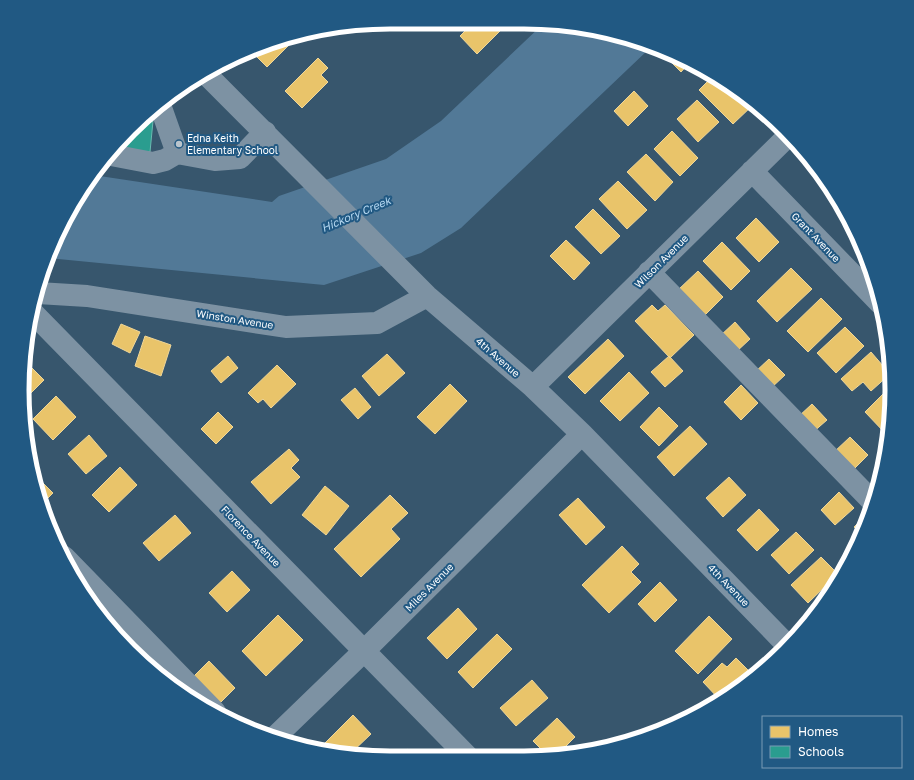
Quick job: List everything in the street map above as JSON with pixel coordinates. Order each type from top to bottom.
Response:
[{"type":"street","name":"4th Avenue","points":[[209,77],[427,296],[533,387],[582,434],[783,641]]},
{"type":"street","points":[[162,110],[177,153]]},
{"type":"street","points":[[116,156],[153,163],[165,160],[177,153],[215,160],[240,158],[265,132]]},
{"type":"street","name":"Wilson Avenue","points":[[533,387],[784,140]]},
{"type":"street","name":"Grant Avenue","points":[[752,171],[872,295]]},
{"type":"street","points":[[649,272],[869,497]]},
{"type":"street","name":"Winston Avenue","points":[[42,292],[87,296],[286,327],[377,323],[427,296]]},
{"type":"street","name":"Florence Avenue","points":[[37,317],[462,751]]},
{"type":"street","name":"Miles Avenue","points":[[279,733],[364,652],[582,434]]},
{"type":"street","points":[[78,571],[201,698]]},
{"type":"water","name":"Hickory Creek","points":[[537,30],[571,32],[594,36],[617,41],[647,51],[461,228],[421,253],[324,285],[54,259],[77,209],[100,176],[272,202],[279,196],[386,159],[441,121]]},
{"type":"building: Homes","points":[[467,29],[502,29],[477,54],[460,36]]},
{"type":"building: Homes","points":[[291,43],[267,67],[255,55]]},
{"type":"building: Homes","points":[[318,58],[328,68],[321,75],[328,82],[302,108],[285,91]]},
{"type":"building: Homes","points":[[674,61],[686,67],[681,72],[672,63]]},
{"type":"building: Homes","points":[[709,80],[749,108],[733,124],[699,90]]},
{"type":"building: Homes","points":[[634,91],[648,106],[628,126],[614,111]]},
{"type":"building: Homes","points":[[697,100],[719,122],[698,142],[677,119]]},
{"type":"building: Homes","points":[[672,131],[698,158],[680,176],[654,149]]},
{"type":"building: Homes","points":[[646,154],[673,182],[655,201],[627,172]]},
{"type":"building: Homes","points":[[618,181],[647,210],[627,229],[599,199]]},
{"type":"building: Homes","points":[[593,209],[620,236],[601,254],[575,227]]},
{"type":"building: Homes","points":[[756,218],[779,242],[759,262],[736,238]]},
{"type":"building: Homes","points":[[566,240],[590,263],[574,280],[550,256]]},
{"type":"building: Homes","points":[[722,242],[750,271],[731,290],[703,261]]},
{"type":"building: Homes","points":[[791,268],[812,289],[777,322],[757,301]]},
{"type":"building: Homes","points":[[698,271],[723,297],[704,316],[678,290]]},
{"type":"building: Homes","points":[[821,298],[842,319],[808,352],[787,331]]},
{"type":"building: Homes","points":[[652,305],[658,311],[665,305],[694,335],[670,358],[635,321]]},
{"type":"building: Homes","points":[[735,322],[750,339],[735,353],[719,337]]},
{"type":"building: Homes","points":[[121,324],[140,332],[130,353],[112,344]]},
{"type":"building: Homes","points":[[845,327],[864,346],[836,373],[817,353]]},
{"type":"building: Homes","points":[[145,336],[171,345],[161,376],[135,366]]},
{"type":"building: Homes","points":[[608,339],[624,356],[585,394],[568,377]]},
{"type":"building: Homes","points":[[871,352],[884,367],[885,379],[871,391],[863,382],[852,391],[841,379]]},
{"type":"building: Homes","points":[[387,354],[405,373],[379,396],[362,376]]},
{"type":"building: Homes","points":[[228,356],[238,368],[221,383],[211,371]]},
{"type":"building: Homes","points":[[669,356],[683,371],[665,387],[651,372]]},
{"type":"building: Homes","points":[[769,359],[785,375],[770,389],[754,373]]},
{"type":"building: Homes","points":[[277,365],[296,384],[271,408],[263,399],[258,403],[248,393]]},
{"type":"building: Homes","points":[[30,366],[44,380],[29,395]]},
{"type":"building: Homes","points":[[629,372],[649,393],[620,421],[600,401]]},
{"type":"building: Homes","points":[[450,384],[467,401],[435,434],[417,417]]},
{"type":"building: Homes","points":[[741,385],[758,403],[741,420],[724,402]]},
{"type":"building: Homes","points":[[355,388],[371,407],[358,419],[341,400]]},
{"type":"building: Homes","points":[[885,392],[883,430],[865,412]]},
{"type":"building: Homes","points":[[56,396],[76,417],[53,440],[33,419]]},
{"type":"building: Homes","points":[[812,404],[827,420],[812,433],[798,417]]},
{"type":"building: Homes","points":[[659,407],[678,426],[659,446],[640,427]]},
{"type":"building: Homes","points":[[218,412],[233,427],[216,444],[201,429]]},
{"type":"building: Homes","points":[[690,426],[707,444],[674,476],[657,457]]},
{"type":"building: Homes","points":[[89,435],[107,456],[86,474],[68,454]]},
{"type":"building: Homes","points":[[850,437],[868,455],[851,472],[833,453]]},
{"type":"building: Homes","points":[[289,449],[299,460],[291,468],[300,477],[271,504],[251,482]]},
{"type":"building: Homes","points":[[120,467],[137,485],[109,512],[92,495]]},
{"type":"building: Homes","points":[[729,477],[746,495],[723,517],[706,498]]},
{"type":"building: Homes","points":[[40,480],[53,493],[46,500]]},
{"type":"building: Homes","points":[[325,486],[349,506],[326,535],[302,515]]},
{"type":"building: Homes","points":[[839,492],[854,508],[835,525],[821,510]]},
{"type":"building: Homes","points":[[390,495],[408,513],[391,529],[400,539],[361,577],[334,549]]},
{"type":"building: Homes","points":[[578,498],[605,527],[586,545],[559,515]]},
{"type":"building: Homes","points":[[759,509],[779,530],[757,551],[737,530]]},
{"type":"building: Homes","points":[[175,515],[191,533],[159,561],[143,543]]},
{"type":"building: Homes","points":[[861,520],[857,530],[854,527]]},
{"type":"building: Homes","points":[[796,532],[814,550],[789,574],[771,555]]},
{"type":"building: Homes","points":[[622,546],[639,564],[631,572],[641,582],[609,613],[582,585]]},
{"type":"building: Homes","points":[[821,557],[836,572],[829,582],[808,603],[791,585]]},
{"type":"building: Homes","points":[[232,571],[250,590],[227,612],[209,593]]},
{"type":"building: Homes","points":[[660,582],[677,600],[655,622],[638,604]]},
{"type":"building: Homes","points":[[458,608],[477,629],[447,659],[427,638]]},
{"type":"building: Homes","points":[[278,615],[303,640],[266,676],[242,651]]},
{"type":"building: Homes","points":[[709,616],[732,639],[698,674],[675,651]]},
{"type":"building: Homes","points":[[497,634],[512,649],[473,688],[458,672]]},
{"type":"building: Homes","points":[[736,658],[749,671],[716,696],[703,682],[722,663],[727,667]]},
{"type":"building: Homes","points":[[209,661],[235,688],[219,704],[193,677]]},
{"type":"building: Homes","points":[[532,680],[548,698],[516,726],[500,708]]},
{"type":"building: Homes","points":[[353,715],[371,734],[355,749],[323,745]]},
{"type":"building: Homes","points":[[557,718],[575,737],[563,749],[542,750],[533,741]]},
{"type":"building: Schools","points":[[150,121],[153,121],[150,152],[121,149]]},
{"type":"place","name":"Edna Keith Elementary School","points":[[179,144]]}]
